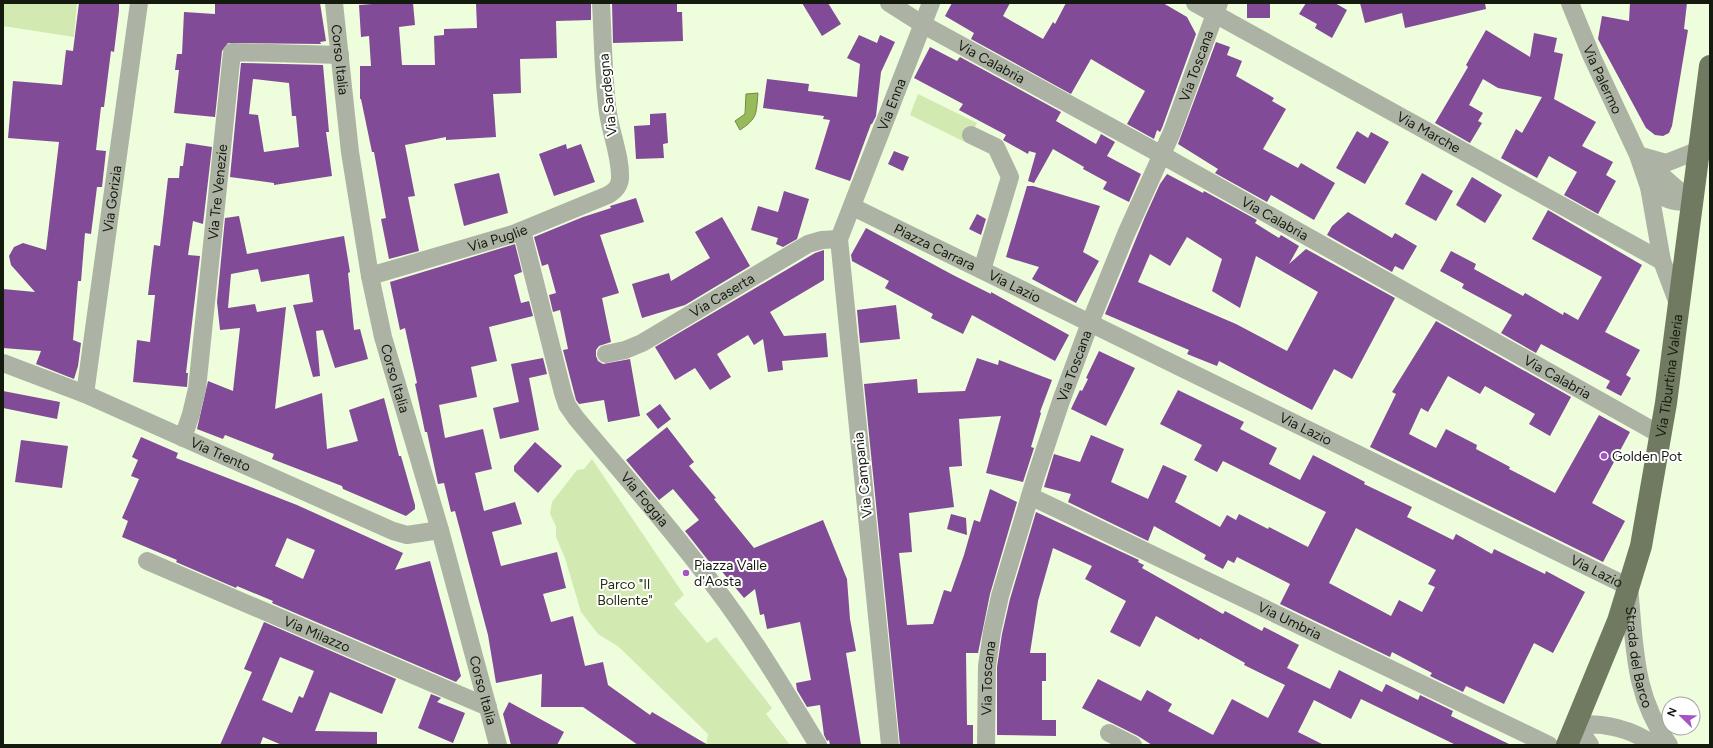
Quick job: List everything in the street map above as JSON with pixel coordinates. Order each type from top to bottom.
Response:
[{"type":"main road","name":"Via Tiburtina Valeria","points":[[1567,745],[1618,622],[1630,587],[1642,538],[1661,435],[1710,66]]},
{"type":"street","name":"Via Gorizia","points":[[85,394],[139,3]]},
{"type":"street","name":"Corso Italia","points":[[334,3],[350,152],[370,276],[383,337],[440,530],[498,745]]},
{"type":"street","name":"Via Sardegna","points":[[601,3],[605,90],[610,128],[620,170],[618,186]]},
{"type":"street","name":"Via Calabria","points":[[889,3],[922,24],[1162,155],[1661,435]]},
{"type":"street","name":"Via Enna","points":[[853,207],[931,3]]},
{"type":"street","name":"Via Marche","points":[[1195,3],[1217,8],[1662,261]]},
{"type":"street","name":"Via Palermo","points":[[1570,3],[1616,110],[1638,155],[1648,187],[1662,261],[1679,306]]},
{"type":"street","name":"Via Toscana","points":[[986,745],[987,681],[991,638],[1000,596],[1030,496],[1052,427],[1090,323],[1120,248],[1162,155],[1217,8]]},
{"type":"street","name":"Via Tre Venezie","points":[[183,438],[197,389],[232,52],[340,54]]},
{"type":"street","name":"Piazza Carrara","points":[[853,207],[982,270],[1010,177],[996,147],[971,135]]},
{"type":"street","points":[[1638,155],[1648,160],[1666,162],[1699,150]]},
{"type":"street","name":"Via Palermo","points":[[1638,155],[1692,202]]},
{"type":"street","name":"Via Puglie","points":[[370,276],[522,231],[608,195],[618,186]]},
{"type":"street","points":[[1648,187],[1658,195],[1671,201],[1692,202]]},
{"type":"street","name":"Via Campania","points":[[853,207],[839,239],[890,745]]},
{"type":"street","name":"Via Foggia","points":[[522,231],[567,405],[576,418],[694,560],[724,600],[758,649],[818,745]]},
{"type":"street","name":"Via Caserta","points":[[606,354],[625,350],[642,343],[808,244],[822,240],[839,239]]},
{"type":"street","name":"Via Lazio","points":[[982,270],[1630,587]]},
{"type":"street","name":"Via Trento","points":[[3,363],[85,394],[392,532],[407,535],[440,530]]},
{"type":"street","name":"Via Umbria","points":[[1030,496],[1549,745]]},
{"type":"street","name":"Via Milazzo","points":[[147,561],[488,706]]},
{"type":"street","name":"Strada del Barco","points":[[1630,587],[1641,688],[1650,714],[1669,745]]},
{"type":"street","points":[[1576,725],[1588,724],[1613,727],[1639,736],[1654,745]]},
{"type":"street","points":[[1576,725],[1590,745]]},
{"type":"street","points":[[1109,733],[1133,745]]},
{"type":"green space","points":[[3,3],[77,3],[74,37],[3,26]]},
{"type":"green space","points":[[918,94],[977,123],[967,143],[910,115]]},
{"type":"green space","name":"Parco \"Il Bollente\"","points":[[592,459],[684,595],[674,604],[707,643],[716,637],[772,708],[766,714],[790,745],[706,745],[708,734],[619,647],[598,634],[581,612],[565,558],[556,537],[556,526],[550,514],[552,502],[577,470],[584,469]]},
{"type":"shaded area","points":[[758,93],[755,115],[746,126],[740,130],[735,121],[745,114],[746,94]]},
{"type":"building","points":[[79,3],[119,3],[119,11],[114,52],[111,51],[104,107],[101,107],[96,150],[106,151],[102,187],[97,187],[91,234],[85,233],[81,281],[78,281],[73,340],[81,343],[78,366],[74,379],[36,364],[41,351],[3,348],[3,289],[35,292],[11,265],[9,256],[14,247],[23,243],[46,250],[59,142],[8,138],[13,81],[62,85],[66,50],[73,51]]},
{"type":"building","points":[[215,3],[320,3],[326,41],[320,42],[321,44],[228,43],[222,51],[215,117],[174,113],[179,70],[175,70],[177,54],[182,54],[184,12],[215,14]]},
{"type":"building","points":[[413,3],[415,25],[399,27],[402,65],[435,65],[434,36],[444,35],[444,29],[477,28],[476,3],[591,3],[591,20],[556,21],[557,58],[520,59],[521,93],[493,94],[496,137],[446,140],[446,137],[405,145],[415,196],[408,197],[419,251],[389,259],[381,219],[386,218],[374,152],[372,152],[360,99],[360,66],[371,66],[369,36],[361,37],[359,5]]},
{"type":"building","points":[[612,3],[677,3],[677,12],[682,12],[683,41],[613,43]]},
{"type":"building","points":[[802,3],[828,3],[841,24],[822,36]]},
{"type":"building","points":[[952,3],[1010,3],[1003,16],[1043,39],[1053,22],[1055,24],[1066,3],[1163,3],[1187,17],[1196,34],[1162,128],[1160,132],[1157,130],[1154,139],[1127,124],[1145,91],[1091,59],[1071,94],[971,39],[974,33],[945,16]]},
{"type":"building","points":[[1247,3],[1270,3],[1270,18],[1247,18]]},
{"type":"building","points":[[1306,3],[1335,3],[1347,10],[1332,38],[1315,28],[1317,24],[1299,14]]},
{"type":"building","points":[[1360,3],[1485,3],[1486,9],[1405,28],[1402,13],[1365,23]]},
{"type":"building","points":[[1630,3],[1687,3],[1684,29],[1688,30],[1672,126],[1669,133],[1663,136],[1655,135],[1646,128],[1598,39],[1602,16],[1629,21]]},
{"type":"building","points":[[1486,30],[1530,57],[1534,33],[1557,38],[1554,52],[1563,54],[1554,99],[1596,122],[1582,146],[1613,162],[1606,175],[1616,181],[1598,214],[1564,195],[1577,172],[1549,156],[1537,178],[1501,158],[1516,129],[1522,133],[1542,97],[1498,88],[1483,79],[1469,105],[1483,113],[1478,121],[1482,123],[1470,143],[1435,123],[1468,67],[1466,65]]},
{"type":"building","points":[[859,35],[877,43],[880,35],[895,42],[881,72],[876,116],[871,124],[850,181],[815,169],[830,120],[823,119],[824,116],[763,108],[767,79],[809,84],[808,91],[857,97],[860,64],[847,58]]},
{"type":"building","points":[[1216,42],[1230,47],[1227,55],[1242,61],[1236,76],[1274,98],[1272,101],[1286,109],[1263,149],[1298,168],[1301,163],[1335,183],[1314,220],[1271,195],[1267,202],[1215,173],[1218,169],[1178,144]]},
{"type":"building","points":[[930,47],[957,61],[960,57],[1061,112],[1056,121],[1096,144],[1101,134],[1115,142],[1107,156],[1141,174],[1129,202],[1103,189],[1107,182],[1083,169],[1084,167],[1053,149],[1034,183],[1028,181],[1036,153],[1029,151],[1028,154],[1003,140],[1006,135],[959,110],[963,104],[914,78]]},
{"type":"building","points":[[241,63],[323,65],[329,132],[326,132],[332,176],[274,185],[274,183],[230,177]],"holes":[[[253,79],[289,83],[292,116],[296,116],[299,147],[264,152],[258,115],[249,114]]]},
{"type":"building","points":[[666,113],[668,143],[663,144],[664,158],[636,159],[634,126],[650,125],[650,114]]},
{"type":"building","points":[[1357,131],[1368,138],[1371,132],[1389,142],[1365,184],[1336,168]]},
{"type":"building","points":[[186,143],[212,147],[203,224],[193,221],[188,255],[200,256],[186,373],[188,373],[187,387],[133,382],[137,340],[150,342],[155,295],[148,295],[154,245],[160,246],[168,178],[179,178],[180,166],[183,166]]},
{"type":"building","points":[[566,144],[567,149],[581,144],[595,182],[554,196],[539,154]]},
{"type":"building","points":[[894,151],[909,157],[903,171],[888,164]]},
{"type":"building","points":[[499,173],[508,213],[464,226],[454,184]]},
{"type":"building","points":[[1422,173],[1453,191],[1436,221],[1405,204]]},
{"type":"building","points":[[1167,174],[1203,193],[1204,191],[1257,220],[1255,223],[1279,238],[1281,235],[1299,246],[1289,264],[1306,249],[1395,298],[1352,379],[1334,369],[1312,410],[1219,361],[1217,366],[1187,354],[1189,350],[1105,314],[1160,184]],"holes":[[[1187,237],[1222,259],[1212,291],[1240,308],[1256,256],[1318,292],[1287,351],[1236,324],[1138,282],[1150,254],[1170,266]]]},
{"type":"building","points":[[1472,177],[1502,195],[1485,223],[1456,205]]},
{"type":"building","points":[[1027,186],[1033,186],[1100,206],[1083,252],[1099,261],[1076,303],[1032,279],[1039,267],[1006,257]]},
{"type":"building","points":[[784,191],[809,199],[797,239],[783,247],[776,244],[778,238],[751,230],[758,206],[778,212]]},
{"type":"building","points":[[636,198],[644,222],[600,235],[619,293],[602,298],[611,342],[599,346],[596,350],[596,356],[598,361],[603,364],[630,359],[640,416],[608,422],[604,400],[579,404],[576,400],[563,350],[568,349],[560,310],[553,312],[549,295],[556,293],[548,264],[542,266],[534,237],[583,217],[611,208],[610,206]]},
{"type":"building","points":[[1548,210],[1642,265],[1605,332],[1640,350],[1626,375],[1631,378],[1621,396],[1606,388],[1610,381],[1541,344],[1536,353],[1501,333],[1512,315],[1462,288],[1464,284],[1440,271],[1451,251],[1476,264],[1474,269],[1523,296],[1525,293],[1563,315],[1564,312],[1578,320],[1602,277],[1532,239]]},
{"type":"building","points":[[1348,212],[1392,238],[1395,233],[1417,246],[1403,270],[1395,266],[1392,272],[1327,235],[1332,226]]},
{"type":"building","points":[[977,214],[986,219],[981,235],[969,229]]},
{"type":"building","points":[[239,216],[247,254],[344,236],[350,272],[348,273],[354,330],[360,329],[368,359],[335,368],[323,330],[316,331],[320,376],[313,377],[293,305],[313,302],[309,274],[261,282],[258,269],[231,274],[228,308],[255,304],[257,312],[286,307],[275,409],[322,393],[327,449],[358,441],[349,410],[384,398],[399,456],[401,456],[415,505],[415,509],[406,516],[343,489],[342,486],[272,459],[274,454],[225,435],[223,439],[197,429],[208,381],[233,391],[240,328],[220,330],[217,302],[225,218]]},
{"type":"building","points":[[722,217],[750,266],[685,305],[642,318],[632,284],[669,273],[671,281],[710,258],[695,232]]},
{"type":"building","points":[[866,228],[953,275],[991,294],[991,292],[1069,335],[1055,361],[972,315],[963,334],[931,318],[933,314],[885,288],[889,281],[852,261],[851,255]]},
{"type":"building","points":[[515,244],[522,272],[514,275],[521,303],[529,301],[533,316],[489,327],[497,361],[471,367],[477,397],[439,405],[445,438],[483,429],[492,469],[475,473],[484,511],[515,502],[522,524],[492,532],[501,566],[557,552],[566,588],[543,594],[551,622],[573,616],[585,666],[603,662],[608,685],[650,715],[652,712],[708,745],[638,745],[583,707],[541,707],[542,674],[496,683],[488,635],[455,511],[451,512],[444,483],[438,484],[427,432],[425,432],[415,384],[417,383],[405,328],[400,330],[390,282]]},
{"type":"building","points":[[824,250],[824,280],[770,312],[784,336],[826,333],[828,357],[782,361],[783,370],[768,372],[763,339],[754,345],[748,335],[717,354],[731,377],[710,390],[695,368],[675,380],[655,347],[815,253]]},
{"type":"building","points":[[896,305],[900,339],[860,343],[857,310]]},
{"type":"building","points":[[1436,321],[1571,397],[1550,436],[1529,424],[1535,414],[1485,386],[1480,394],[1448,376],[1428,412],[1421,408],[1409,434],[1436,448],[1446,429],[1477,445],[1476,449],[1510,467],[1509,469],[1555,493],[1599,415],[1630,432],[1592,503],[1625,521],[1603,562],[1370,447],[1396,394],[1392,392]]},
{"type":"building","points":[[1099,351],[1135,368],[1106,426],[1071,409],[1080,390],[1082,391],[1088,379],[1086,378]]},
{"type":"building","points":[[543,358],[547,374],[529,378],[539,430],[500,439],[493,408],[519,402],[511,364]]},
{"type":"building","points":[[977,358],[998,365],[999,360],[1052,380],[1040,412],[1041,413],[1031,447],[1034,448],[1023,482],[986,473],[1001,416],[959,419],[962,466],[949,467],[954,507],[909,513],[912,552],[899,553],[907,625],[933,624],[944,590],[951,592],[974,520],[980,522],[990,489],[1017,502],[990,594],[978,653],[966,653],[967,725],[973,725],[973,745],[900,745],[864,384],[917,379],[918,393],[965,391]]},
{"type":"building","points":[[1178,390],[1244,422],[1240,429],[1277,448],[1269,464],[1300,480],[1313,455],[1365,482],[1364,484],[1412,507],[1407,517],[1453,540],[1456,534],[1492,554],[1494,549],[1545,574],[1546,571],[1585,592],[1553,653],[1534,643],[1504,704],[1466,686],[1463,692],[1430,676],[1432,673],[1392,652],[1390,657],[1280,604],[1290,584],[1237,557],[1234,563],[1228,560],[1223,569],[1204,559],[1206,555],[1154,526],[1148,541],[1068,502],[1071,494],[1044,487],[1054,454],[1080,462],[1091,435],[1124,449],[1111,482],[1148,499],[1163,465],[1187,476],[1175,502],[1220,527],[1227,515],[1236,520],[1239,514],[1268,529],[1269,527],[1308,547],[1326,512],[1223,461],[1217,472],[1194,460],[1202,445],[1160,424]],"holes":[[[1356,528],[1436,570],[1428,584],[1435,587],[1422,612],[1399,600],[1391,616],[1329,583]]]},
{"type":"building","points":[[3,391],[60,402],[57,419],[3,408]]},
{"type":"building","points":[[660,404],[671,419],[658,429],[646,414]]},
{"type":"building","points":[[667,427],[694,462],[689,466],[716,498],[714,499],[754,548],[823,520],[847,579],[850,619],[856,651],[846,653],[861,745],[830,745],[829,740],[827,741],[824,735],[820,705],[807,707],[797,690],[796,683],[811,680],[800,622],[767,629],[764,614],[760,615],[755,589],[744,598],[714,562],[711,564],[685,531],[699,520],[673,489],[659,500],[626,460]]},
{"type":"building","points":[[141,437],[178,453],[176,458],[297,505],[403,553],[395,570],[430,561],[461,676],[456,682],[272,603],[273,601],[237,586],[236,588],[176,562],[177,560],[122,537],[128,521],[122,518],[139,479],[131,476],[138,460],[132,457]],"holes":[[[287,538],[315,550],[303,579],[275,566]]]},
{"type":"building","points":[[21,440],[68,446],[62,488],[15,482]]},
{"type":"building","points":[[535,442],[562,466],[538,493],[514,471],[514,466]]},
{"type":"building","points":[[1036,512],[1139,560],[1138,562],[1144,565],[1142,568],[1223,614],[1225,611],[1262,631],[1264,627],[1299,645],[1287,668],[1330,689],[1339,670],[1382,692],[1386,684],[1418,700],[1420,695],[1453,711],[1451,716],[1511,745],[1456,745],[1361,699],[1351,719],[1314,700],[1298,732],[1324,745],[1152,745],[1138,736],[1082,708],[1098,679],[1141,701],[1147,690],[1172,704],[1168,711],[1213,735],[1232,699],[1268,718],[1285,685],[1244,665],[1245,663],[1156,616],[1140,647],[1110,632],[1126,601],[1085,579],[1092,566],[1053,548],[1038,601],[1030,653],[1046,653],[1046,681],[1042,681],[1042,720],[1056,720],[1056,736],[997,735],[997,667],[1002,634],[1010,599]]},
{"type":"building","points":[[951,514],[966,518],[967,535],[947,529]]},
{"type":"building","points":[[264,622],[396,679],[382,714],[330,692],[315,731],[377,732],[377,745],[282,745],[263,737],[260,745],[220,745],[252,672],[244,669]],"holes":[[[280,657],[314,671],[303,698],[299,696],[292,713],[262,700]]]},
{"type":"building","points":[[431,694],[441,698],[437,702],[465,713],[453,743],[418,728]]},
{"type":"building","points":[[509,702],[564,732],[557,745],[511,745],[503,714]]},
{"type":"place","name":"Golden Pot","points":[[1604,456]]},
{"type":"place","name":"Piazza Valle d'Aosta","points":[[686,573]]}]
